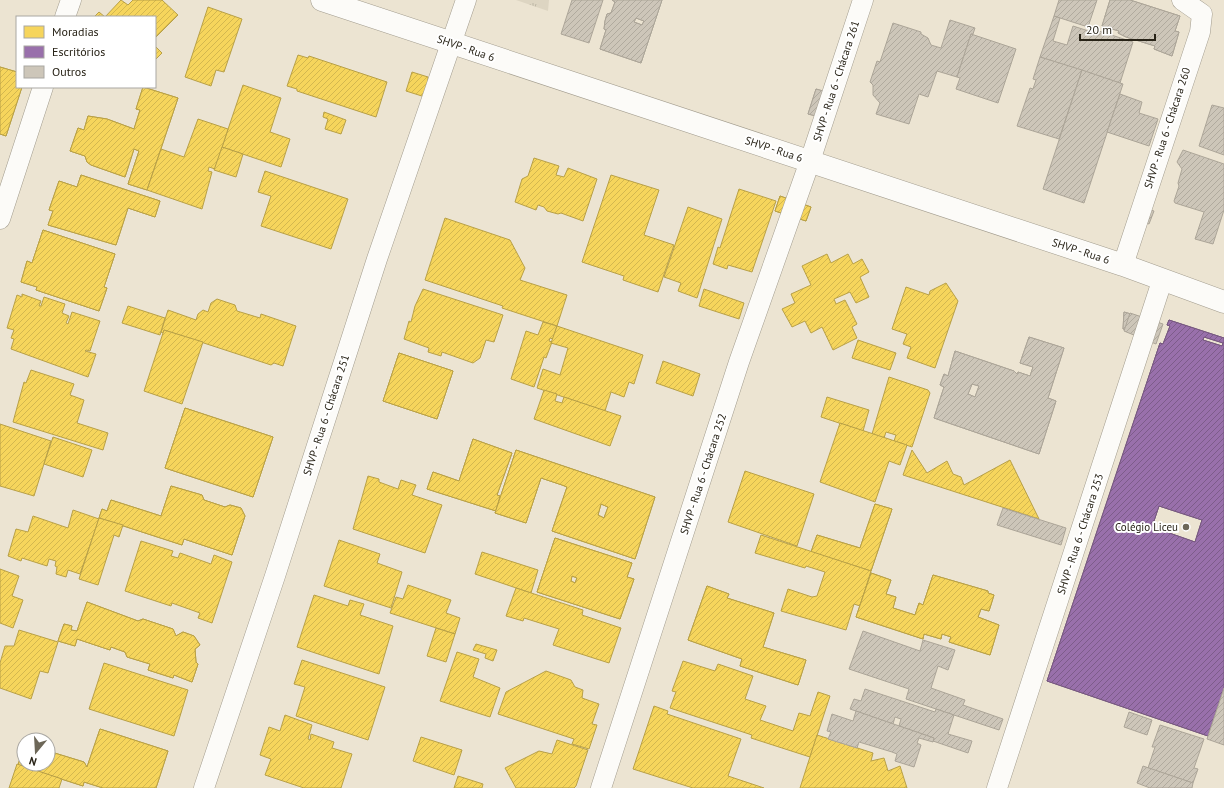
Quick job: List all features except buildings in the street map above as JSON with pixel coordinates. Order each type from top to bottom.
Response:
[{"type":"street","points":[[65,16],[71,0]]},
{"type":"street","name":"SHVP - Rua 6","points":[[322,0],[1123,265],[1162,281],[1224,302]]},
{"type":"street","name":"SHVP - Rua 6 - Chácara 251","points":[[204,788],[275,576],[377,259],[466,0]]},
{"type":"street","name":"SHVP - Rua 6 - Chácara 261","points":[[810,161],[863,0]]},
{"type":"street","name":"SHVP - Rua 6 - Chácara 260","points":[[1123,265],[1200,32],[1202,14],[1182,0]]},
{"type":"street","points":[[0,219],[43,88]]},
{"type":"street","name":"SHVP - Rua 6 - Chácara 252","points":[[601,788],[738,362],[810,161]]},
{"type":"street","name":"SHVP - Rua 6 - Chácara 253","points":[[997,788],[1162,281]]},
{"type":"green space","points":[[516,0],[549,0],[548,11]]},
{"type":"place","name":"Colégio Liceu","points":[[1186,527]]}]
